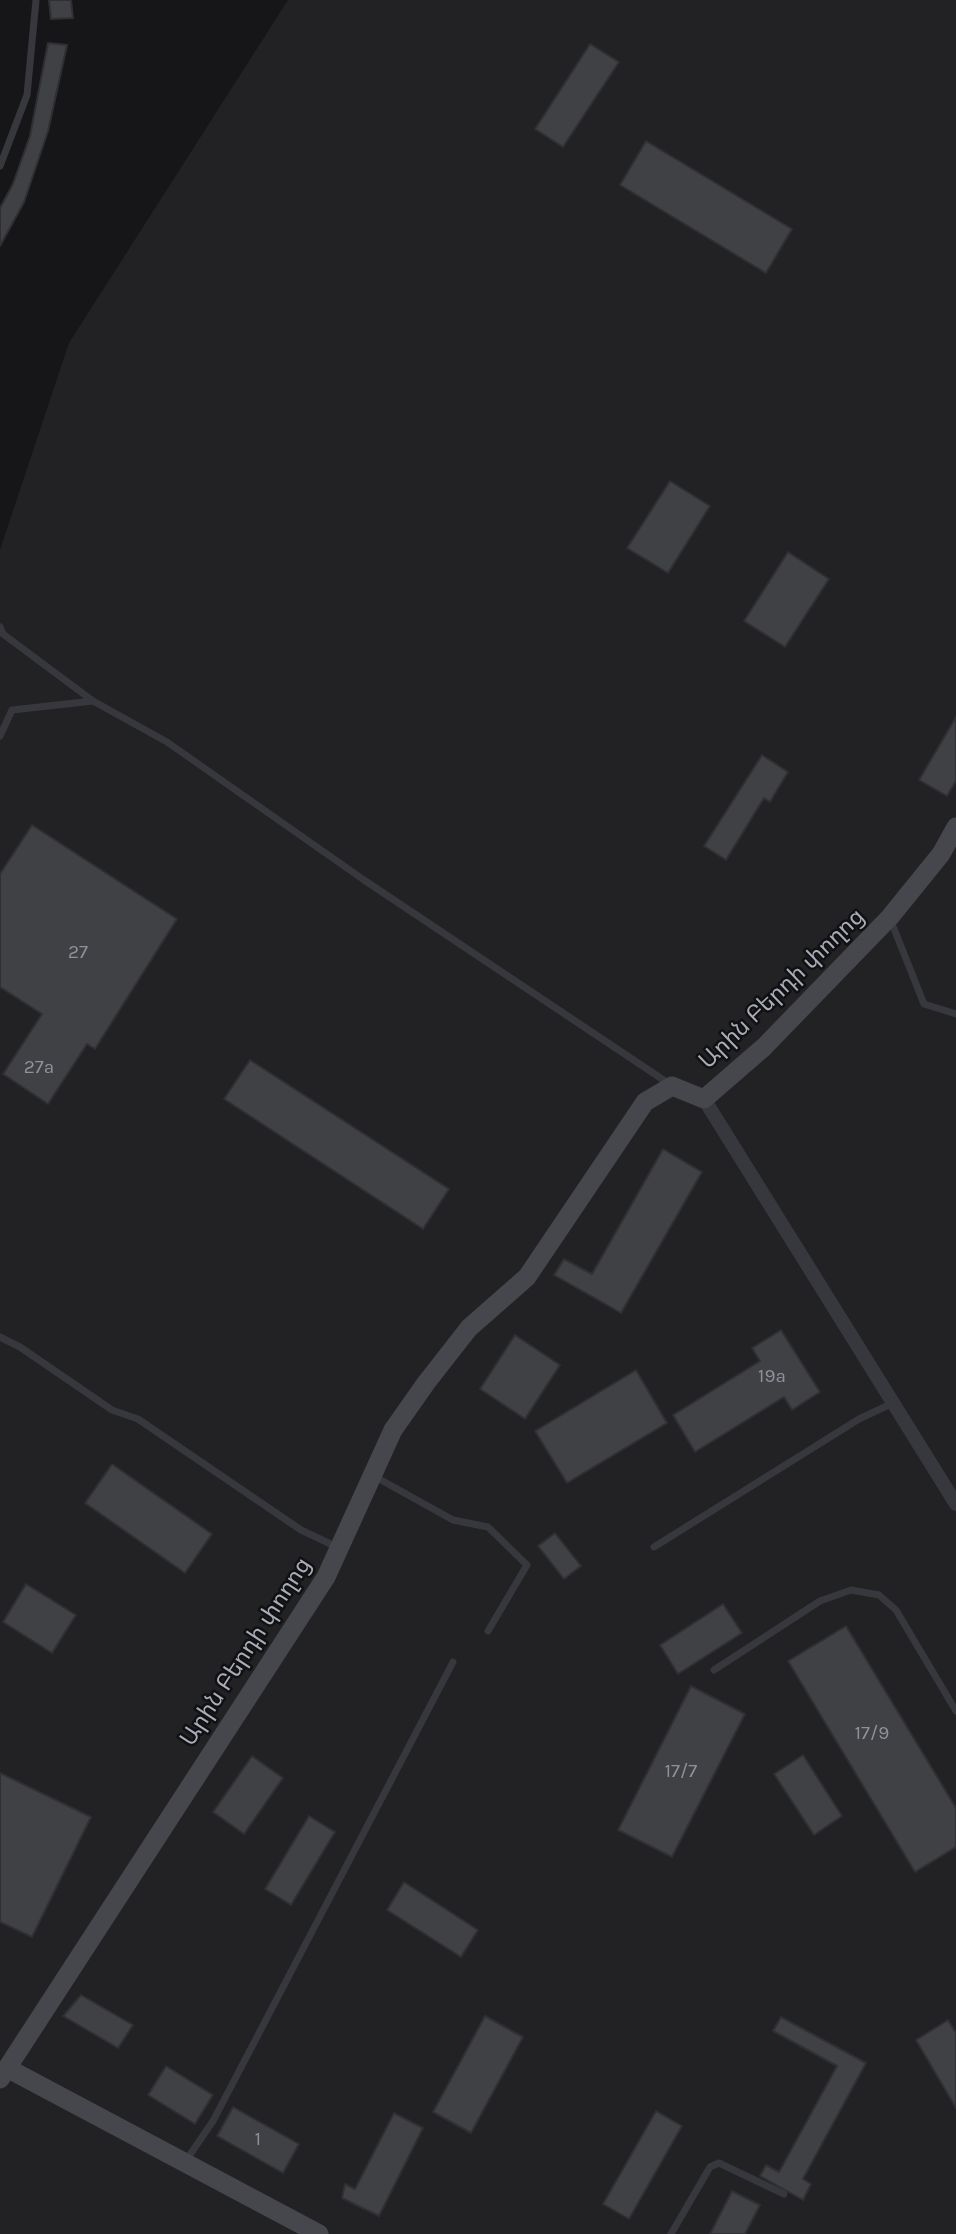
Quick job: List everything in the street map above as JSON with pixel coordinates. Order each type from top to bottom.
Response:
[{"type":"street","name":"Արին Բերդի փողոց","points":[[2,2070],[327,1577],[393,1430],[426,1383],[469,1328],[527,1277],[645,1102],[672,1086],[704,1099],[764,1047],[890,917],[941,854],[956,827]]},
{"type":"street","points":[[704,1099],[956,1504]]},
{"type":"street","points":[[2,2070],[319,2234]]},
{"type":"lane","points":[[0,166],[27,95],[36,0]]},
{"type":"lane","points":[[0,627],[3,634],[93,701],[167,742],[364,880],[672,1086]]},
{"type":"lane","points":[[0,736],[12,710],[93,701]]},
{"type":"lane","points":[[890,917],[924,1004],[956,1014]]},
{"type":"lane","points":[[0,1337],[20,1347],[112,1410],[138,1419],[301,1530],[338,1548]]},
{"type":"lane","points":[[654,1546],[859,1419],[893,1403]]},
{"type":"lane","points":[[372,1475],[453,1520],[488,1527],[527,1565],[488,1631]]},
{"type":"lane","points":[[714,1670],[820,1601],[851,1590],[879,1595],[895,1610],[956,1711]]},
{"type":"lane","points":[[184,2162],[214,2121],[453,1662]]},
{"type":"lane","points":[[671,2234],[710,2166],[719,2163],[784,2194]]},
{"type":"shaded area","points":[[288,0],[956,0],[956,2234],[0,2234],[0,550],[69,343]]},
{"type":"building","points":[[49,0],[71,0],[73,18],[51,19]]},
{"type":"building","points":[[48,43],[67,45],[48,131],[24,202],[0,246],[0,208],[13,184],[30,136]]},
{"type":"building","points":[[590,44],[619,62],[563,147],[535,129]]},
{"type":"building","points":[[646,141],[792,229],[766,273],[620,185]]},
{"type":"building","points":[[670,481],[710,506],[668,573],[627,548]]},
{"type":"building","points":[[788,552],[829,579],[785,647],[744,621]]},
{"type":"building","points":[[956,717],[956,781],[947,796],[919,780]]},
{"type":"building","points":[[762,755],[788,772],[770,802],[764,798],[726,860],[704,846]]},
{"type":"building","points":[[32,825],[177,919],[95,1049],[87,1044],[48,1104],[3,1074],[42,1014],[0,987],[0,874]]},
{"type":"building","points":[[250,1060],[449,1189],[423,1229],[224,1099]]},
{"type":"building","points":[[663,1149],[702,1172],[621,1313],[554,1275],[564,1259],[592,1274]]},
{"type":"building","points":[[781,1330],[820,1392],[792,1410],[784,1397],[695,1452],[673,1415],[760,1361],[752,1348]]},
{"type":"building","points":[[515,1335],[560,1365],[525,1419],[480,1389]]},
{"type":"building","points":[[636,1370],[667,1423],[567,1483],[535,1431]]},
{"type":"building","points":[[112,1464],[212,1534],[185,1573],[85,1503]]},
{"type":"building","points":[[555,1533],[581,1566],[564,1579],[538,1546]]},
{"type":"building","points":[[26,1584],[76,1615],[52,1653],[3,1622]]},
{"type":"building","points":[[723,1604],[742,1633],[678,1674],[660,1645]]},
{"type":"building","points":[[846,1626],[956,1808],[956,1847],[915,1872],[788,1661]]},
{"type":"building","points":[[691,1686],[745,1714],[672,1857],[618,1830]]},
{"type":"building","points":[[803,1755],[842,1816],[814,1835],[774,1774]]},
{"type":"building","points":[[252,1756],[283,1778],[244,1834],[213,1812]]},
{"type":"building","points":[[0,1773],[91,1817],[32,1937],[0,1922]]},
{"type":"building","points":[[309,1816],[335,1832],[291,1905],[265,1889]]},
{"type":"building","points":[[404,1882],[478,1930],[461,1957],[387,1910]]},
{"type":"building","points":[[81,1995],[133,2025],[118,2048],[63,2016]]},
{"type":"building","points":[[485,2016],[523,2037],[471,2133],[433,2112]]},
{"type":"building","points":[[781,2017],[866,2063],[803,2179],[811,2184],[803,2200],[760,2176],[766,2165],[779,2172],[837,2066],[773,2031]]},
{"type":"building","points":[[948,2020],[956,2033],[956,2108],[916,2040]]},
{"type":"building","points":[[166,2066],[213,2095],[195,2124],[148,2095]]},
{"type":"building","points":[[233,2107],[299,2144],[283,2173],[217,2136]]},
{"type":"building","points":[[656,2111],[682,2126],[629,2219],[603,2204]]},
{"type":"building","points":[[394,2113],[423,2128],[379,2216],[342,2198],[345,2184],[355,2189]]},
{"type":"building","points":[[732,2191],[760,2205],[745,2234],[710,2234]]}]
